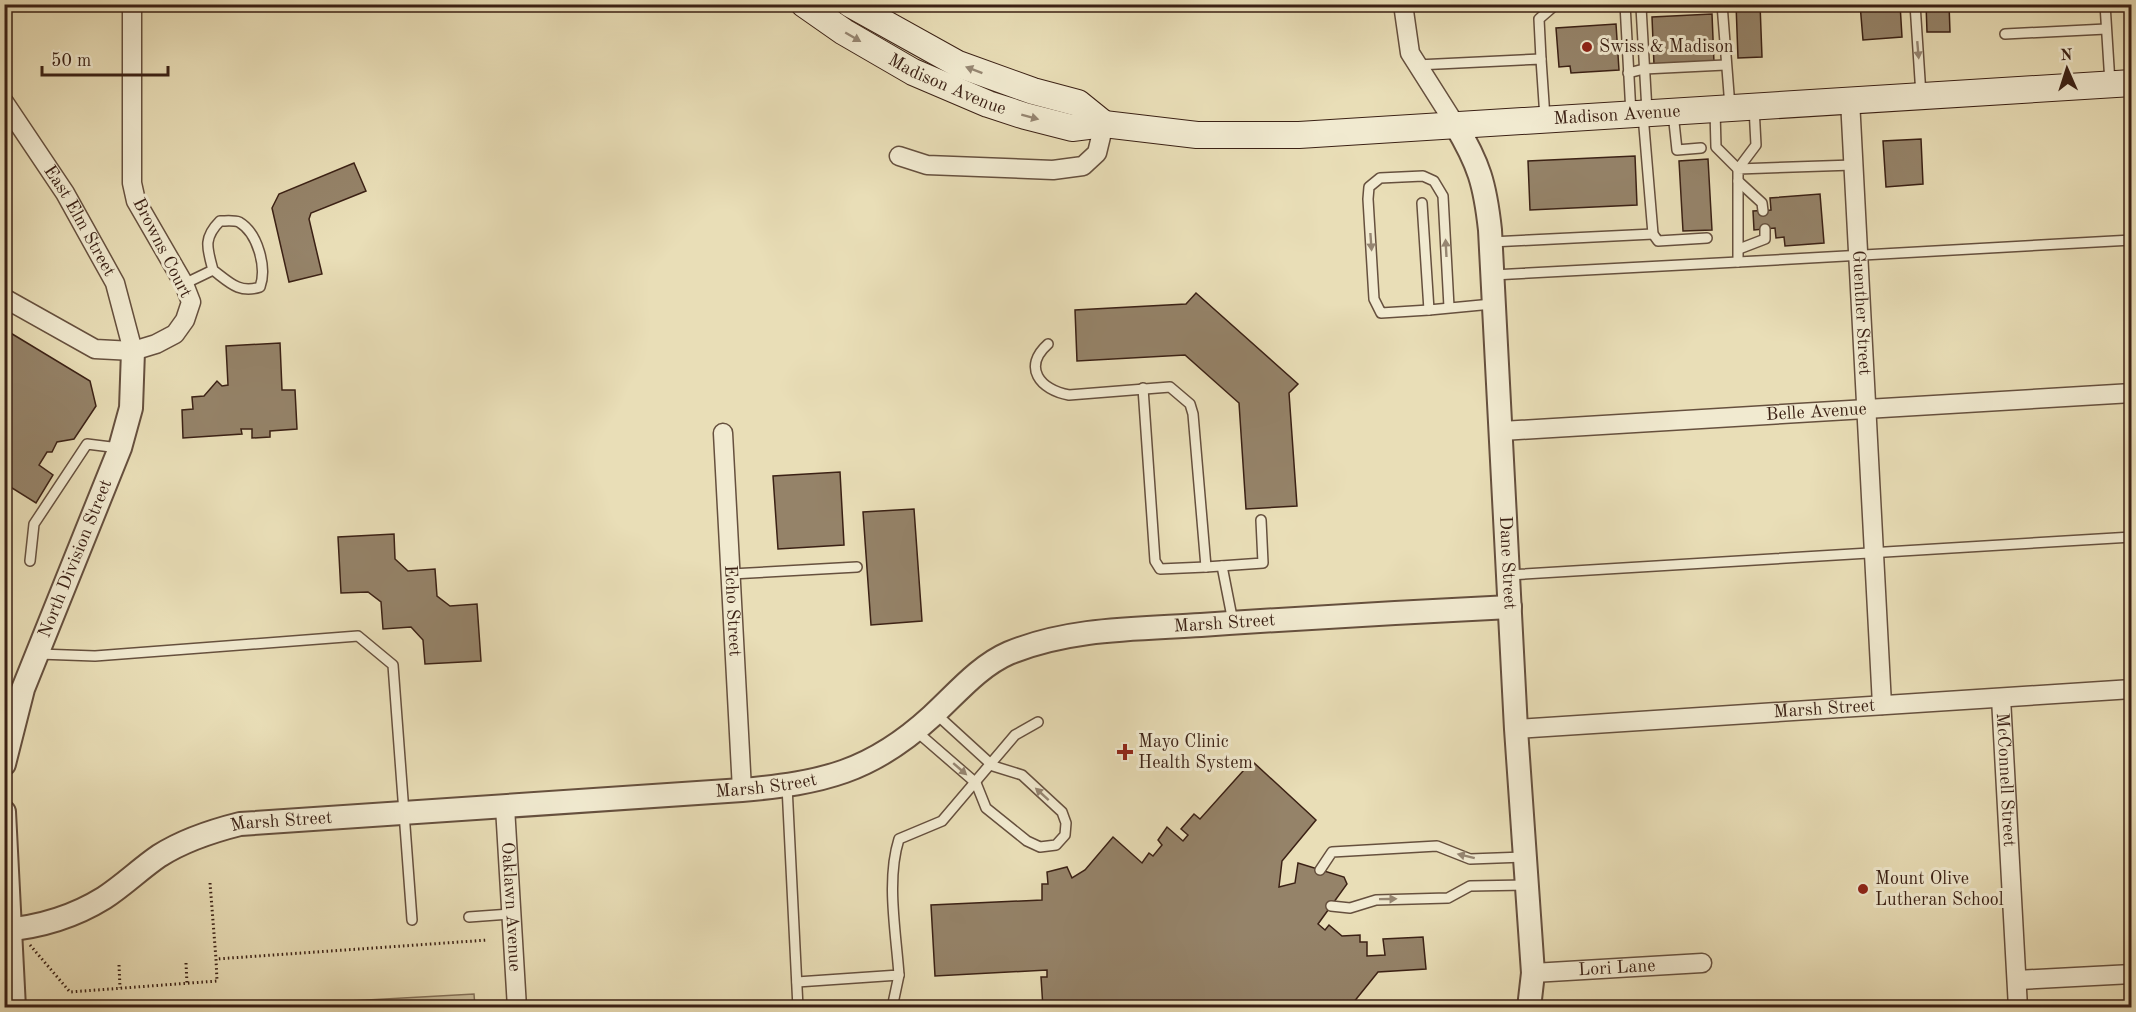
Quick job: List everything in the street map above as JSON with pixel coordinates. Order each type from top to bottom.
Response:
[{"type":"main road","name":"Madison Avenue","points":[[804,4],[844,32],[914,72],[988,104],[1072,128],[1104,124],[1197,135],[1299,135],[2121,83]]},
{"type":"main road","name":"Madison Avenue","points":[[850,4],[958,64],[1033,91],[1078,103],[1104,124]]},
{"type":"street","name":"Browns Court","points":[[132,4],[132,183],[135,201],[184,284],[190,302],[185,320],[175,334],[156,345],[133,351]]},
{"type":"street","points":[[1403,4],[1408,44],[1417,65],[1455,124]]},
{"type":"street","name":"Guenther Street","points":[[1850,100],[1882,705]]},
{"type":"street","name":"East Elm Street","points":[[4,102],[65,193],[115,283],[133,351]]},
{"type":"street","points":[[899,156],[927,165],[1053,170],[1083,166],[1097,153],[1104,124]]},
{"type":"street","name":"Dane Street","points":[[1455,124],[1474,155],[1486,194],[1491,242],[1516,729],[1533,973],[1529,1008]]},
{"type":"street","points":[[4,298],[95,349],[133,351]]},
{"type":"street","name":"North Division Street","points":[[4,764],[23,689],[120,448],[131,408],[133,351]]},
{"type":"street","name":"Belle Avenue","points":[[1502,431],[1866,407],[2132,393]]},
{"type":"street","name":"Echo Street","points":[[723,433],[742,790]]},
{"type":"street","name":"Marsh Street","points":[[7,929],[40,924],[75,913],[104,898],[160,856],[210,832],[240,824],[742,790],[787,786],[834,777],[891,750],[970,680],[1008,654],[1061,637],[1233,623],[1510,607]]},
{"type":"street","name":"Marsh Street","points":[[1516,729],[2132,689]]},
{"type":"street","name":"McConnell Street","points":[[2001,698],[2018,1008]]},
{"type":"street","name":"Oaklawn Avenue","points":[[505,807],[517,1008]]},
{"type":"street","points":[[4,812],[7,929],[14,1008]]},
{"type":"street","name":"Lori Lane","points":[[1533,973],[1702,963]]},
{"type":"street","points":[[2017,980],[2132,974]]},
{"type":"lane","points":[[1545,119],[1539,19],[1553,5],[1594,4]]},
{"type":"lane","points":[[1624,4],[1628,73],[1649,112],[1677,150],[1701,148]]},
{"type":"lane","points":[[1700,4],[1695,10],[1668,6],[1641,7],[1649,112],[1653,234],[1658,241],[1707,238]]},
{"type":"lane","points":[[1722,4],[1725,64],[1733,107],[1756,145],[1738,169],[1738,262]]},
{"type":"lane","points":[[1915,4],[1921,96]]},
{"type":"lane","points":[[2105,4],[2106,29],[2121,83]]},
{"type":"lane","points":[[1668,6],[1669,16]]},
{"type":"lane","points":[[2005,34],[2106,29]]},
{"type":"lane","points":[[1417,65],[1541,59]]},
{"type":"lane","points":[[1628,73],[1672,66],[1725,64]]},
{"type":"lane","points":[[1733,107],[1716,147],[1738,169],[1853,165]]},
{"type":"lane","points":[[1449,307],[1443,196],[1439,188],[1434,181],[1423,176],[1380,178],[1369,187],[1368,199],[1374,299],[1381,313],[1495,304]]},
{"type":"lane","points":[[1738,181],[1762,202],[1763,211]]},
{"type":"lane","points":[[1422,203],[1429,310]]},
{"type":"lane","points":[[220,221],[237,221],[253,233],[264,276],[260,287],[247,291],[234,287],[213,270],[207,248],[209,231],[220,221]]},
{"type":"lane","points":[[1739,249],[1765,239],[1765,229]]},
{"type":"lane","points":[[1491,242],[1653,234]]},
{"type":"lane","points":[[1493,275],[2132,240]]},
{"type":"lane","points":[[184,284],[213,270]]},
{"type":"lane","points":[[1048,344],[1035,358],[1035,367],[1039,379],[1056,393],[1069,395],[1170,387],[1190,404],[1196,429],[1206,567]]},
{"type":"lane","points":[[1143,388],[1155,561],[1160,569],[1263,563],[1261,520]]},
{"type":"lane","points":[[30,561],[34,524],[87,444],[120,448]]},
{"type":"lane","points":[[1509,575],[2132,537]]},
{"type":"lane","points":[[1222,566],[1233,623]]},
{"type":"lane","points":[[730,574],[857,567]]},
{"type":"lane","points":[[37,654],[95,656],[358,636],[393,665],[412,921]]},
{"type":"lane","points":[[916,730],[976,783],[986,808],[1026,842],[1040,847],[1056,845],[1065,835],[1066,823],[1062,812],[1022,776],[991,764],[935,713]]},
{"type":"lane","points":[[892,1008],[898,975],[894,854],[899,839],[942,821],[1016,735],[1038,722]]},
{"type":"lane","points":[[787,786],[798,1008]]},
{"type":"lane","points":[[1320,870],[1332,852],[1437,846],[1470,859],[1524,857]]},
{"type":"lane","points":[[1331,906],[1350,908],[1376,900],[1448,898],[1470,886],[1526,885]]},
{"type":"lane","points":[[469,917],[512,914]]},
{"type":"lane","points":[[797,982],[898,975]]},
{"type":"path","points":[[7,929],[30,945],[70,992],[217,981],[210,883]]},
{"type":"path","points":[[216,959],[488,940]]},
{"type":"path","points":[[186,963],[187,984]]},
{"type":"path","points":[[119,965],[120,988]]},
{"type":"shaded area","points":[[474,994],[475,1007],[278,1007],[278,1005]]},
{"type":"building","points":[[1736,4],[1760,4],[1762,57],[1738,58]]},
{"type":"building","points":[[1860,4],[1900,4],[1902,37],[1863,40]]},
{"type":"building","points":[[1926,4],[1949,4],[1950,32],[1927,32]]},
{"type":"building","points":[[1994,4],[2090,4],[2090,5],[1994,10]]},
{"type":"building","points":[[1712,14],[1714,63],[1654,65],[1652,17]]},
{"type":"building","name":"Swiss & Madison","points":[[1616,24],[1619,70],[1571,73],[1570,66],[1559,67],[1556,28]]},
{"type":"building","points":[[1921,139],[1923,184],[1886,187],[1883,141]]},
{"type":"building","points":[[1635,156],[1637,205],[1530,210],[1528,161]]},
{"type":"building","points":[[1708,159],[1712,230],[1683,231],[1679,161]]},
{"type":"building","points":[[354,163],[366,191],[311,213],[309,219],[322,274],[289,282],[272,208],[279,194]]},
{"type":"building","points":[[1820,194],[1824,243],[1785,246],[1784,237],[1776,238],[1775,228],[1754,230],[1753,211],[1771,210],[1770,198]]},
{"type":"building","points":[[1196,293],[1298,384],[1289,393],[1297,506],[1246,509],[1239,403],[1185,355],[1077,361],[1075,310],[1186,304]]},
{"type":"building","points":[[4,329],[90,381],[96,406],[74,439],[57,442],[52,452],[47,452],[39,465],[53,475],[36,503],[9,486],[4,493]]},
{"type":"building","points":[[280,343],[282,390],[295,390],[297,429],[270,431],[270,437],[252,438],[252,429],[241,429],[242,434],[183,438],[182,410],[193,409],[192,397],[204,396],[217,381],[222,386],[228,385],[226,346]]},
{"type":"building","points":[[840,472],[844,545],[778,549],[773,476]]},
{"type":"building","points":[[914,509],[922,621],[871,625],[863,512]]},
{"type":"building","points":[[394,534],[395,559],[408,571],[435,569],[437,596],[450,606],[477,604],[481,661],[425,664],[423,640],[411,627],[383,629],[381,602],[368,592],[341,593],[338,537]]},
{"type":"building","points":[[1252,761],[1316,820],[1282,861],[1279,887],[1295,883],[1298,863],[1344,877],[1347,884],[1318,924],[1325,930],[1329,925],[1342,936],[1360,935],[1360,942],[1367,942],[1367,956],[1385,955],[1383,939],[1423,937],[1426,969],[1378,972],[1349,1008],[1043,1008],[1041,977],[1047,977],[1047,970],[935,976],[931,905],[1042,900],[1042,884],[1048,884],[1047,872],[1067,867],[1072,878],[1085,870],[1113,837],[1142,863],[1149,853],[1153,856],[1162,845],[1158,840],[1167,827],[1183,841],[1188,835],[1181,829],[1194,814],[1200,819]]},
{"type":"place","name":"Swiss & Madison","points":[[1587,47]]},
{"type":"place","name":"Mayo Clinic Health System","points":[[1125,752]]},
{"type":"place","name":"Mount Olive Lutheran School","points":[[1863,889]]}]
